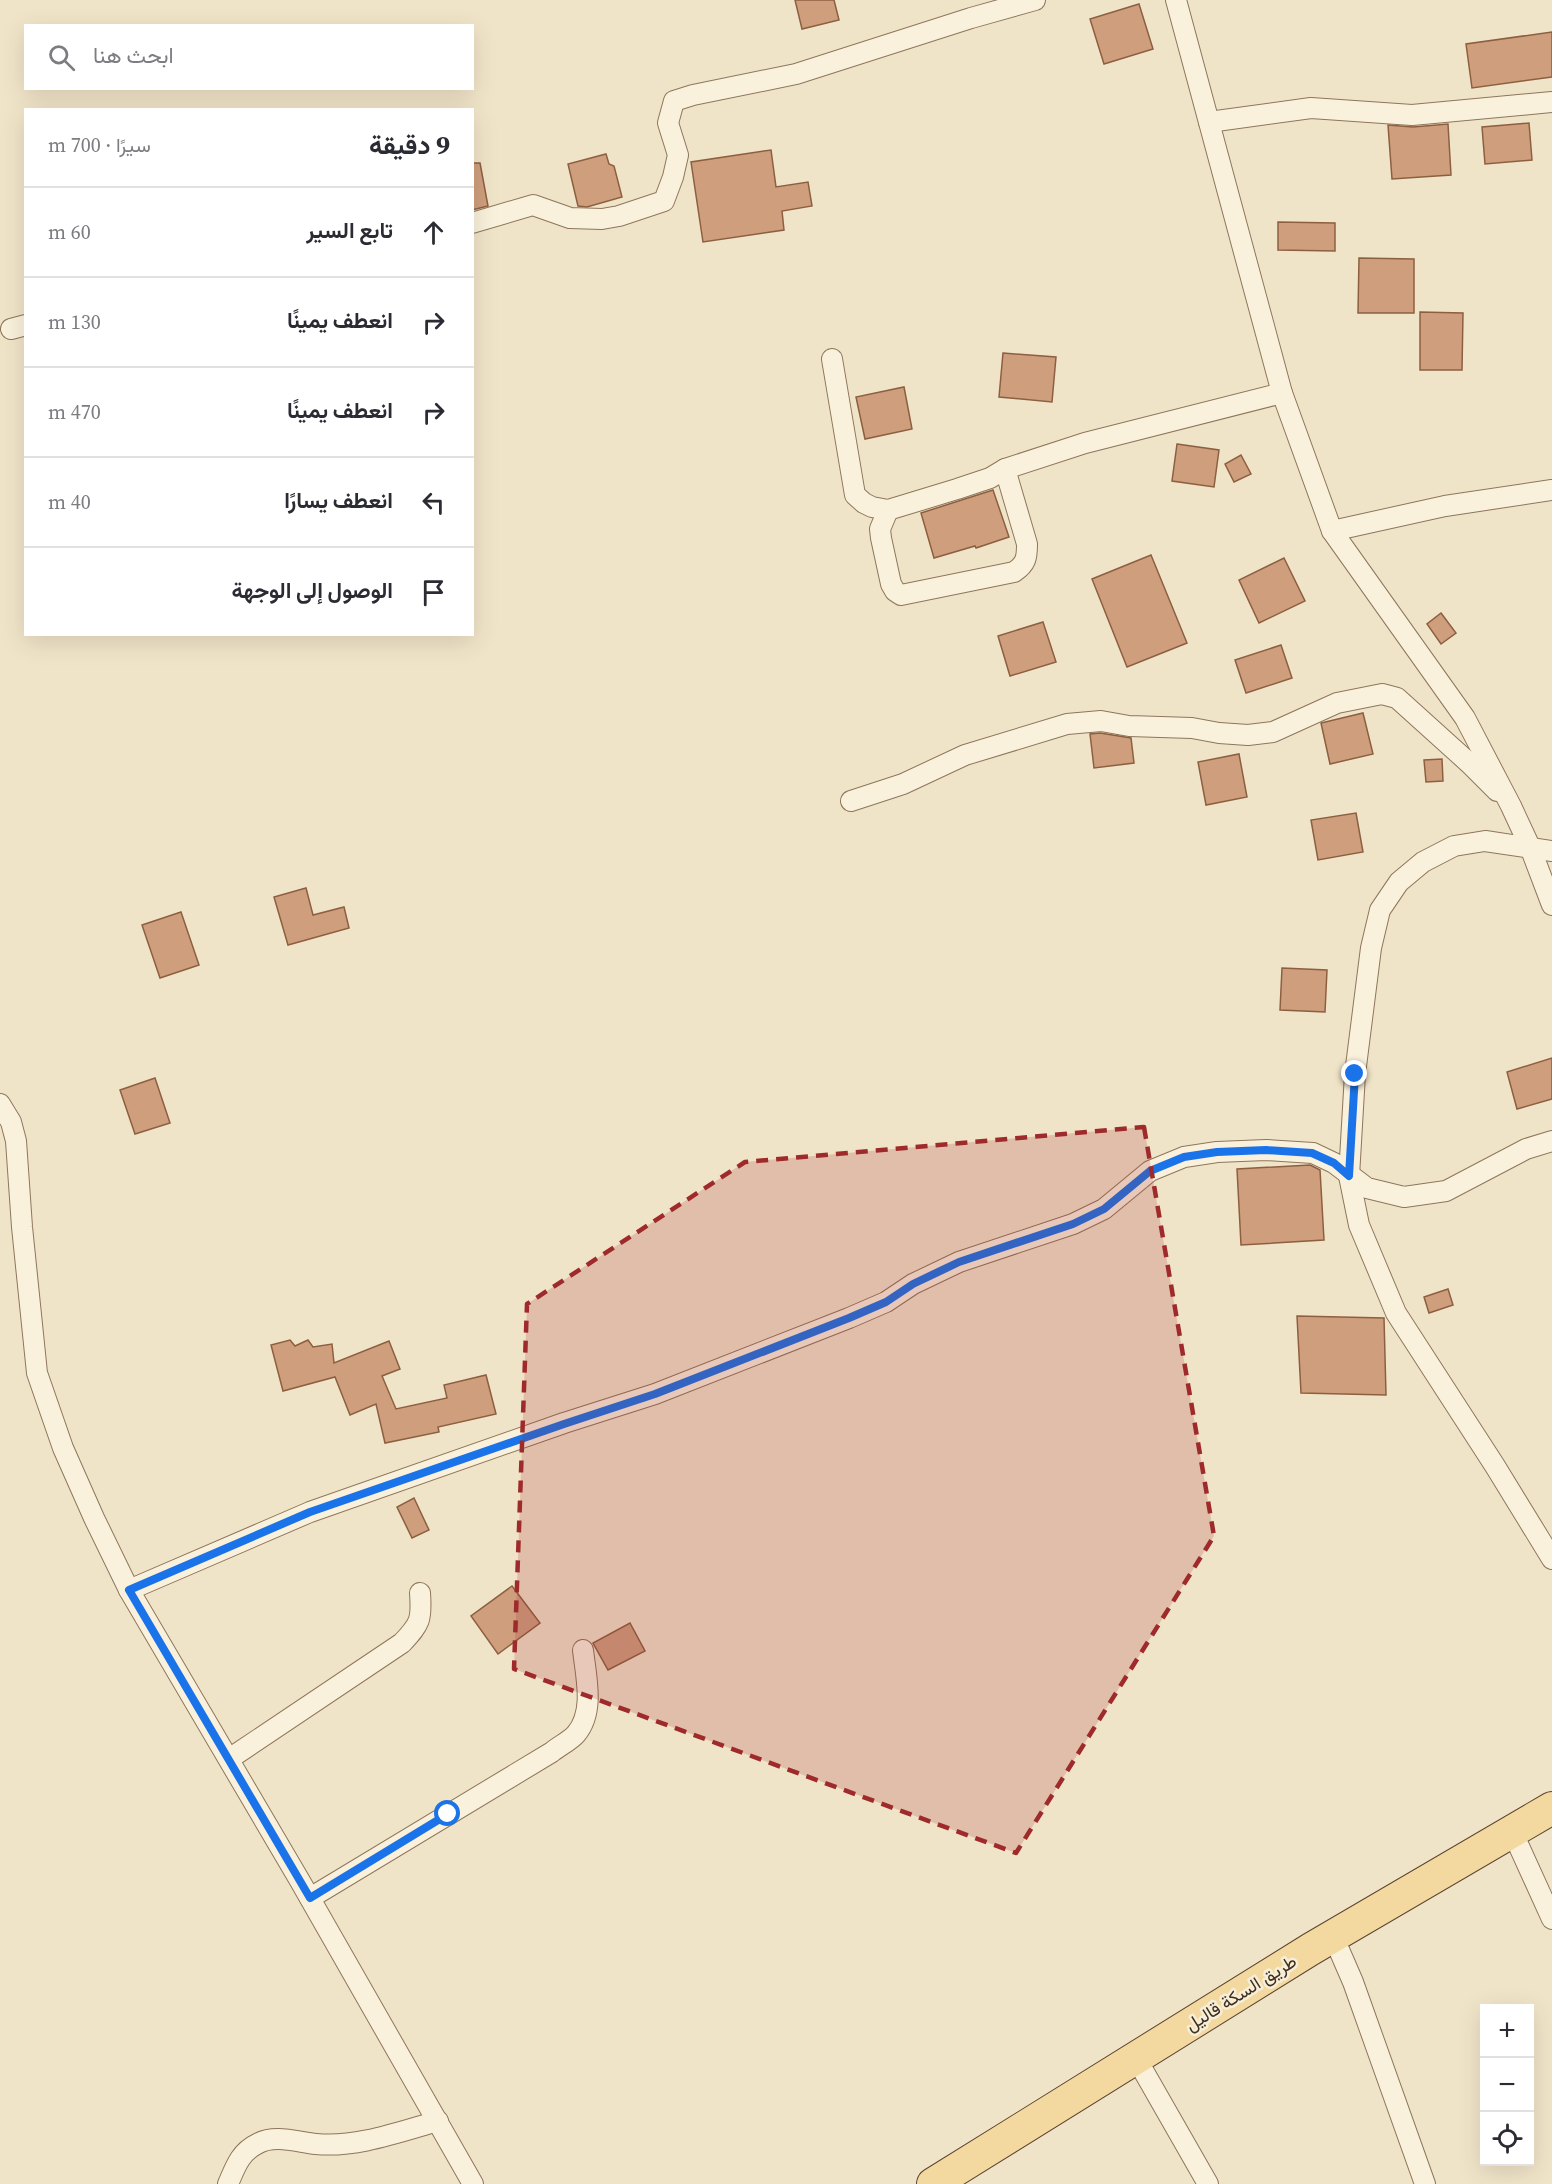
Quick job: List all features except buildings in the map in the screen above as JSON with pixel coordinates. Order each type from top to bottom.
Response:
[{"type":"main road","name":"طريق السكة قاليل","points":[[933,2184],[1333,1936],[1552,1808]]},
{"type":"street","points":[[474,222],[533,205],[570,218],[602,219],[619,216],[664,201],[678,155],[668,123],[674,100],[796,74],[1035,0]]},
{"type":"street","points":[[1176,0],[1282,393],[1332,531],[1465,718],[1511,806],[1530,847],[1552,905]]},
{"type":"street","points":[[1209,122],[1311,108],[1412,115],[1552,102]]},
{"type":"street","points":[[831,359],[855,495],[872,507],[888,510],[979,482],[1005,469],[1085,443],[1282,393]]},
{"type":"street","points":[[888,510],[880,529],[881,538],[891,584],[901,595],[1014,572],[1024,565],[1027,544],[1005,469]]},
{"type":"street","points":[[1332,531],[1445,506],[1552,490]]},
{"type":"street","points":[[851,801],[903,784],[966,755],[1067,723],[1101,721],[1130,726],[1192,728],[1248,735],[1273,732],[1337,703],[1382,694],[1397,698],[1511,806]]},
{"type":"street","points":[[1552,851],[1485,841],[1454,846],[1424,862],[1399,882],[1380,910],[1371,948],[1355,1074],[1349,1176],[1359,1225],[1396,1313],[1552,1559]]},
{"type":"street","points":[[0,1104],[4,1107],[11,1122],[8,1146],[22,1227],[37,1372],[63,1448],[129,1590],[310,1898],[473,2184]]},
{"type":"street","points":[[129,1590],[310,1512],[655,1394],[849,1318],[886,1302],[913,1284],[959,1262],[1073,1224],[1104,1209],[1150,1171],[1184,1157],[1256,1150],[1312,1153],[1334,1163],[1367,1188],[1404,1197],[1446,1191],[1526,1149],[1552,1141]]},
{"type":"street","points":[[229,1759],[402,1643],[413,1632],[422,1616],[420,1593]]},
{"type":"street","points":[[310,1898],[552,1752],[575,1735],[586,1717],[588,1697],[583,1650]]},
{"type":"street","points":[[1512,1831],[1552,1919]]},
{"type":"street","points":[[1333,1936],[1353,1982],[1425,2184]]},
{"type":"street","points":[[1136,2058],[1208,2184]]},
{"type":"street","points":[[228,2184],[240,2157],[257,2144],[273,2139],[318,2144],[344,2144],[438,2121]]},
{"type":"highlighted area","points":[[1144,1127],[1214,1536],[1016,1853],[514,1669],[527,1304],[745,1162]]},
{"type":"route","points":[[448,1814],[310,1898],[129,1590],[310,1512],[655,1394],[849,1318],[886,1302],[913,1284],[959,1262],[1073,1224],[1104,1209],[1150,1171],[1184,1157],[1217,1152],[1266,1150],[1312,1153],[1334,1163],[1349,1176],[1355,1074]]}]
